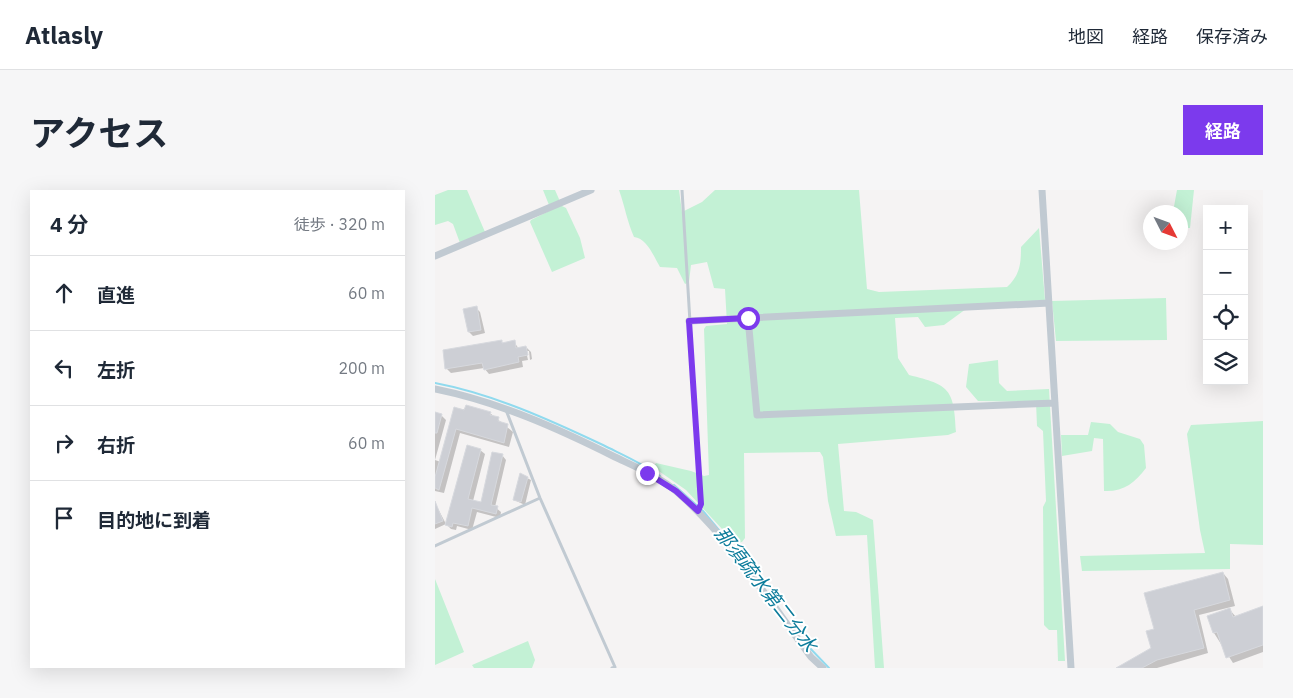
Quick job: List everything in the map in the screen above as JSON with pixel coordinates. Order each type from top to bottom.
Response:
[{"type":"street","points":[[435,256],[591,190]]},
{"type":"street","points":[[1042,190],[1071,668]]},
{"type":"street","points":[[689,321],[1049,303]]},
{"type":"street","points":[[748,318],[757,415],[1055,403]]},
{"type":"street","points":[[435,389],[506,409],[541,422],[647,473],[676,491],[698,511],[735,555],[811,656],[823,668]]},
{"type":"lane","points":[[682,190],[701,504],[698,511]]},
{"type":"lane","points":[[506,409],[540,498],[615,667],[612,668]]},
{"type":"lane","points":[[435,546],[540,498]]},
{"type":"green space","points":[[448,190],[467,190],[485,232],[460,243],[453,224],[448,221],[435,225],[435,195]]},
{"type":"green space","points":[[543,190],[555,190],[580,238],[585,258],[552,272],[530,222],[551,210]]},
{"type":"green space","points":[[619,190],[679,190],[682,212],[702,202],[715,190],[859,190],[867,289],[879,292],[1007,287],[1015,278],[1019,269],[1021,247],[1039,228],[1045,300],[966,309],[944,325],[925,327],[918,317],[895,318],[898,358],[909,375],[933,382],[947,391],[954,406],[956,432],[948,435],[838,444],[844,511],[856,512],[873,520],[884,668],[875,668],[867,535],[836,536],[828,501],[823,457],[820,452],[744,453],[745,538],[742,542],[735,543],[686,490],[653,467],[656,463],[704,476],[709,475],[704,329],[706,326],[727,324],[725,289],[714,288],[707,262],[691,265],[689,282],[685,284],[677,268],[660,267],[646,244],[639,238],[634,237]]},
{"type":"green space","points":[[1177,190],[1194,190],[1190,228],[1188,228],[1188,205],[1174,205]]},
{"type":"green space","points":[[1166,298],[1167,340],[1056,341],[1052,301]]},
{"type":"green space","points":[[998,360],[999,383],[1007,391],[1049,389],[1065,661],[1058,661],[1057,630],[1049,630],[1044,625],[1043,507],[1046,501],[1043,431],[1037,426],[1036,402],[978,401],[966,387],[969,364]]},
{"type":"green space","points":[[1263,421],[1263,545],[1230,544],[1230,569],[1082,571],[1080,556],[1205,553],[1200,530],[1187,434],[1191,425]]},
{"type":"green space","points":[[1091,422],[1110,424],[1118,432],[1140,439],[1144,445],[1146,468],[1128,486],[1117,490],[1104,491],[1103,439],[1094,438],[1092,451],[1062,456],[1061,435],[1088,435]]},
{"type":"green space","points":[[435,579],[464,652],[435,665]]},
{"type":"green space","points":[[528,641],[535,660],[532,668],[474,668],[472,665]]},
{"type":"building","points":[[477,306],[481,330],[468,332],[463,309]]},
{"type":"building","points":[[502,340],[502,343],[515,340],[516,348],[526,346],[528,355],[518,357],[519,362],[484,370],[482,363],[445,369],[443,350]]},
{"type":"building","points":[[466,405],[491,412],[490,415],[499,417],[498,421],[508,424],[504,443],[456,429],[439,490],[435,488],[435,477],[454,407],[464,410]]},
{"type":"building","points":[[435,412],[442,414],[437,433],[435,433]]},
{"type":"building","points":[[467,445],[481,449],[468,499],[481,502],[492,452],[503,454],[491,505],[498,506],[496,514],[472,508],[468,526],[453,523],[452,527],[445,525]]},
{"type":"building","points":[[520,473],[528,477],[521,502],[513,500]]},
{"type":"building","points":[[435,501],[443,521],[435,524]]},
{"type":"building","points":[[1223,572],[1230,600],[1194,610],[1204,648],[1157,660],[1142,668],[1116,668],[1151,648],[1146,631],[1154,629],[1144,593]]},
{"type":"building","points":[[1263,606],[1263,645],[1226,658],[1217,632],[1213,633],[1207,616],[1230,608],[1233,617]]},
{"type":"waterway","name":"那須疏水第二分水","points":[[435,383],[478,394],[542,417],[625,456],[660,476]]},
{"type":"waterway","name":"那須疏水第二分水","points":[[674,485],[703,511],[728,541]]},
{"type":"waterway","name":"那須疏水第二分水","points":[[806,644],[829,668]]},
{"type":"route","points":[[647,473],[676,491],[698,511],[701,504],[689,321],[748,318]]}]
